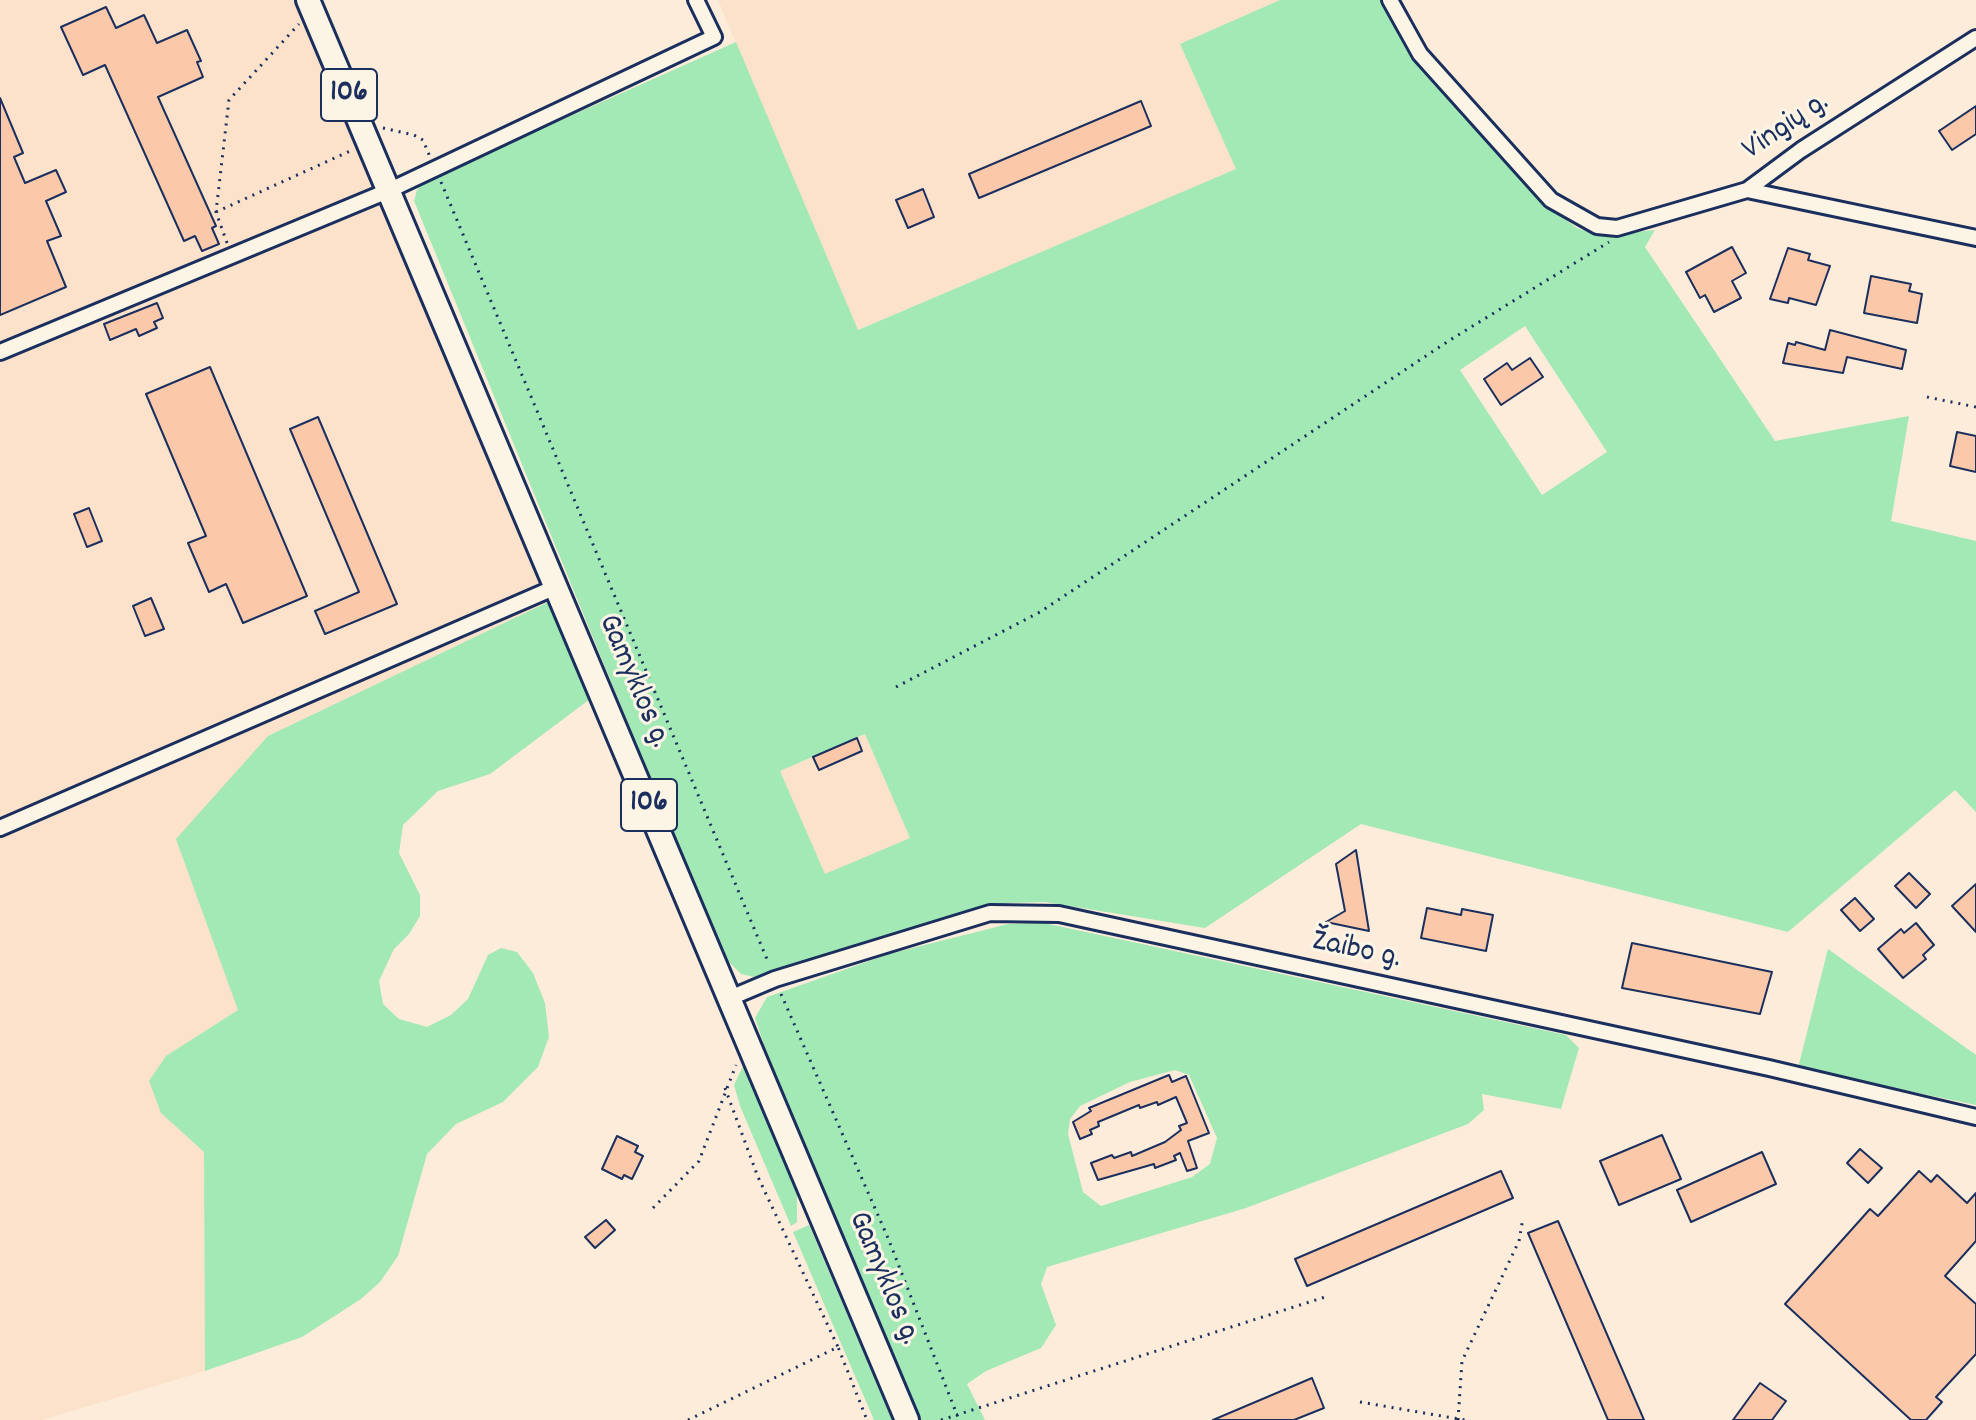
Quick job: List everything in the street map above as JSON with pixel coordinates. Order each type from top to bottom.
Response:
[{"type":"main road","name":"106","points":[[310,5],[390,190]]},
{"type":"main road","name":"Gamyklos g.","points":[[390,190],[907,1420]]},
{"type":"street","points":[[0,352],[390,190],[714,37],[696,0]]},
{"type":"street","points":[[1390,0],[1420,54],[1551,200],[1597,226],[1617,228],[1747,190]]},
{"type":"street","name":"Vingių g.","points":[[1747,190],[1801,150],[1976,38]]},
{"type":"street","name":"Vingių g.","points":[[1747,190],[1976,238]]},
{"type":"street","points":[[0,828],[558,586]]},
{"type":"street","name":"Žaibo g.","points":[[730,998],[775,979],[990,913],[1059,914],[1769,1068],[1976,1117]]},
{"type":"path","points":[[232,256],[216,212],[229,100],[310,5]]},
{"type":"path","points":[[216,212],[350,152],[347,143],[383,128],[423,140],[775,979],[888,1238],[958,1417]]},
{"type":"path","points":[[896,687],[1040,612],[1450,340],[1584,260],[1611,241],[1617,228]]},
{"type":"path","points":[[1927,397],[1976,407]]},
{"type":"path","points":[[653,1208],[699,1161],[725,1088],[747,1040]]},
{"type":"path","points":[[725,1088],[758,1177],[838,1347],[867,1420]]},
{"type":"path","points":[[1458,1419],[1462,1361],[1519,1241],[1523,1218]]},
{"type":"path","points":[[941,1420],[1325,1297]]},
{"type":"path","points":[[688,1420],[838,1347]]},
{"type":"path","points":[[1360,1402],[1465,1420]]},
{"type":"shaded area","points":[[0,0],[295,0],[548,602],[268,736],[238,1010],[166,1056],[161,1113],[204,1152],[205,1371],[42,1420],[0,1420]]},
{"type":"shaded area","points":[[718,0],[1280,0],[1180,44],[1237,169],[857,330]]},
{"type":"shaded area","points":[[865,734],[910,838],[825,875],[780,771]]},
{"type":"green space","points":[[1280,0],[1381,0],[1415,58],[1552,210],[1577,228],[1598,236],[1655,230],[1645,247],[1775,441],[1909,416],[1891,521],[1976,541],[1976,812],[1955,790],[1788,932],[1361,824],[1205,928],[1045,902],[1009,903],[971,910],[759,978],[741,974],[724,957],[414,201],[417,190],[425,181],[736,42],[858,330],[1236,169],[1180,44]],"holes":[[[1525,326],[1607,452],[1542,495],[1460,370]],[[865,734],[910,838],[825,874],[780,771]]]},
{"type":"green space","points":[[548,602],[590,699],[490,774],[438,791],[403,825],[399,853],[420,895],[420,916],[409,934],[394,949],[379,981],[383,1004],[399,1019],[427,1027],[451,1015],[468,999],[488,955],[501,948],[517,952],[533,973],[545,1003],[549,1037],[538,1067],[503,1102],[456,1124],[427,1154],[398,1256],[380,1282],[361,1299],[302,1337],[205,1371],[204,1152],[161,1113],[149,1081],[166,1056],[238,1010],[176,839],[268,736]]},
{"type":"green space","points":[[1044,923],[1566,1035],[1579,1048],[1561,1109],[1482,1094],[1484,1110],[1468,1124],[1246,1208],[1047,1267],[1041,1284],[1056,1325],[1041,1348],[986,1371],[967,1384],[985,1420],[921,1420],[772,1068],[755,1018],[767,997],[889,954],[1008,924]],"holes":[[[1175,1070],[1189,1075],[1217,1138],[1210,1164],[1192,1177],[1101,1206],[1083,1192],[1068,1134],[1070,1119],[1080,1106],[1130,1082]]]},
{"type":"green space","points":[[1828,949],[1976,1055],[1976,1105],[1798,1068]]},
{"type":"green space","points":[[743,1066],[797,1194],[797,1222],[791,1226],[740,1106],[734,1085]]},
{"type":"green space","points":[[809,1225],[892,1420],[874,1420],[793,1232]]},
{"type":"building","points":[[106,7],[116,28],[144,15],[157,43],[187,30],[201,61],[197,62],[203,77],[158,97],[216,226],[212,228],[219,244],[202,251],[195,236],[184,241],[105,65],[83,75],[61,27]]},
{"type":"building","points":[[0,98],[23,153],[14,157],[25,183],[56,170],[66,192],[46,201],[61,236],[47,241],[66,287],[0,315]]},
{"type":"building","points":[[1141,101],[1151,126],[979,198],[969,174]]},
{"type":"building","points":[[1976,106],[1976,134],[1952,150],[1939,131]]},
{"type":"building","points":[[923,189],[934,217],[908,228],[896,200]]},
{"type":"building","points":[[1732,247],[1746,273],[1732,281],[1741,298],[1714,312],[1705,295],[1700,298],[1686,272]]},
{"type":"building","points":[[1788,248],[1810,254],[1808,260],[1830,266],[1816,305],[1789,298],[1788,303],[1770,299]]},
{"type":"building","points":[[1871,276],[1911,284],[1909,291],[1922,294],[1917,323],[1864,313]]},
{"type":"building","points":[[157,303],[163,318],[154,322],[157,328],[139,336],[136,329],[110,340],[104,324]]},
{"type":"building","points":[[1830,330],[1906,350],[1902,369],[1847,357],[1843,373],[1783,363],[1788,343],[1795,345],[1796,342],[1825,350]]},
{"type":"building","points":[[1530,358],[1543,377],[1501,405],[1484,379],[1507,363],[1512,370]]},
{"type":"building","points":[[210,367],[307,596],[243,623],[226,584],[209,592],[188,543],[206,536],[146,394]]},
{"type":"building","points":[[318,417],[397,604],[325,634],[315,611],[359,592],[290,429]]},
{"type":"building","points":[[1957,432],[1976,436],[1976,472],[1950,466]]},
{"type":"building","points":[[89,508],[102,541],[87,547],[74,514]]},
{"type":"building","points":[[151,598],[164,629],[145,636],[133,606]]},
{"type":"building","points":[[857,738],[862,751],[819,770],[813,757]]},
{"type":"building","points":[[1356,850],[1369,931],[1326,922],[1345,911],[1336,864]]},
{"type":"building","points":[[1909,873],[1930,894],[1916,908],[1895,886]]},
{"type":"building","points":[[1976,884],[1976,932],[1952,906]]},
{"type":"building","points":[[1855,898],[1874,919],[1860,931],[1841,910]]},
{"type":"building","points":[[1427,908],[1461,915],[1462,909],[1493,915],[1486,951],[1421,938]]},
{"type":"building","points":[[1916,923],[1934,945],[1923,955],[1926,959],[1903,978],[1878,949],[1901,929],[1904,933]]},
{"type":"building","points":[[1632,943],[1772,972],[1760,1014],[1622,988]]},
{"type":"building","points":[[1169,1075],[1172,1082],[1186,1076],[1209,1133],[1188,1141],[1197,1168],[1187,1171],[1180,1153],[1174,1156],[1176,1160],[1155,1168],[1154,1164],[1098,1180],[1091,1163],[1112,1155],[1114,1158],[1131,1152],[1132,1156],[1165,1142],[1181,1130],[1179,1126],[1187,1123],[1176,1097],[1158,1105],[1157,1102],[1140,1108],[1139,1105],[1098,1122],[1099,1126],[1090,1130],[1092,1134],[1080,1139],[1073,1122],[1091,1111],[1089,1108]]},
{"type":"building","points":[[1662,1135],[1681,1179],[1619,1205],[1600,1161]]},
{"type":"building","points":[[617,1136],[638,1146],[635,1152],[643,1156],[632,1179],[624,1175],[622,1179],[602,1169]]},
{"type":"building","points":[[1860,1149],[1882,1168],[1868,1183],[1847,1163]]},
{"type":"building","points":[[1762,1152],[1776,1184],[1691,1222],[1677,1190]]},
{"type":"building","points":[[1501,1171],[1513,1198],[1307,1286],[1295,1259]]},
{"type":"building","points":[[1919,1171],[1931,1182],[1937,1175],[1967,1203],[1976,1193],[1976,1241],[1945,1276],[1976,1304],[1976,1354],[1936,1397],[1942,1402],[1926,1420],[1911,1420],[1785,1304],[1870,1209],[1878,1216]]},
{"type":"building","points":[[606,1220],[615,1230],[595,1248],[585,1237]]},
{"type":"building","points":[[1558,1221],[1644,1420],[1608,1420],[1528,1233]]},
{"type":"building","points":[[1312,1378],[1324,1408],[1294,1420],[1213,1420]]},
{"type":"building","points":[[1760,1383],[1786,1401],[1772,1420],[1733,1420]]}]
